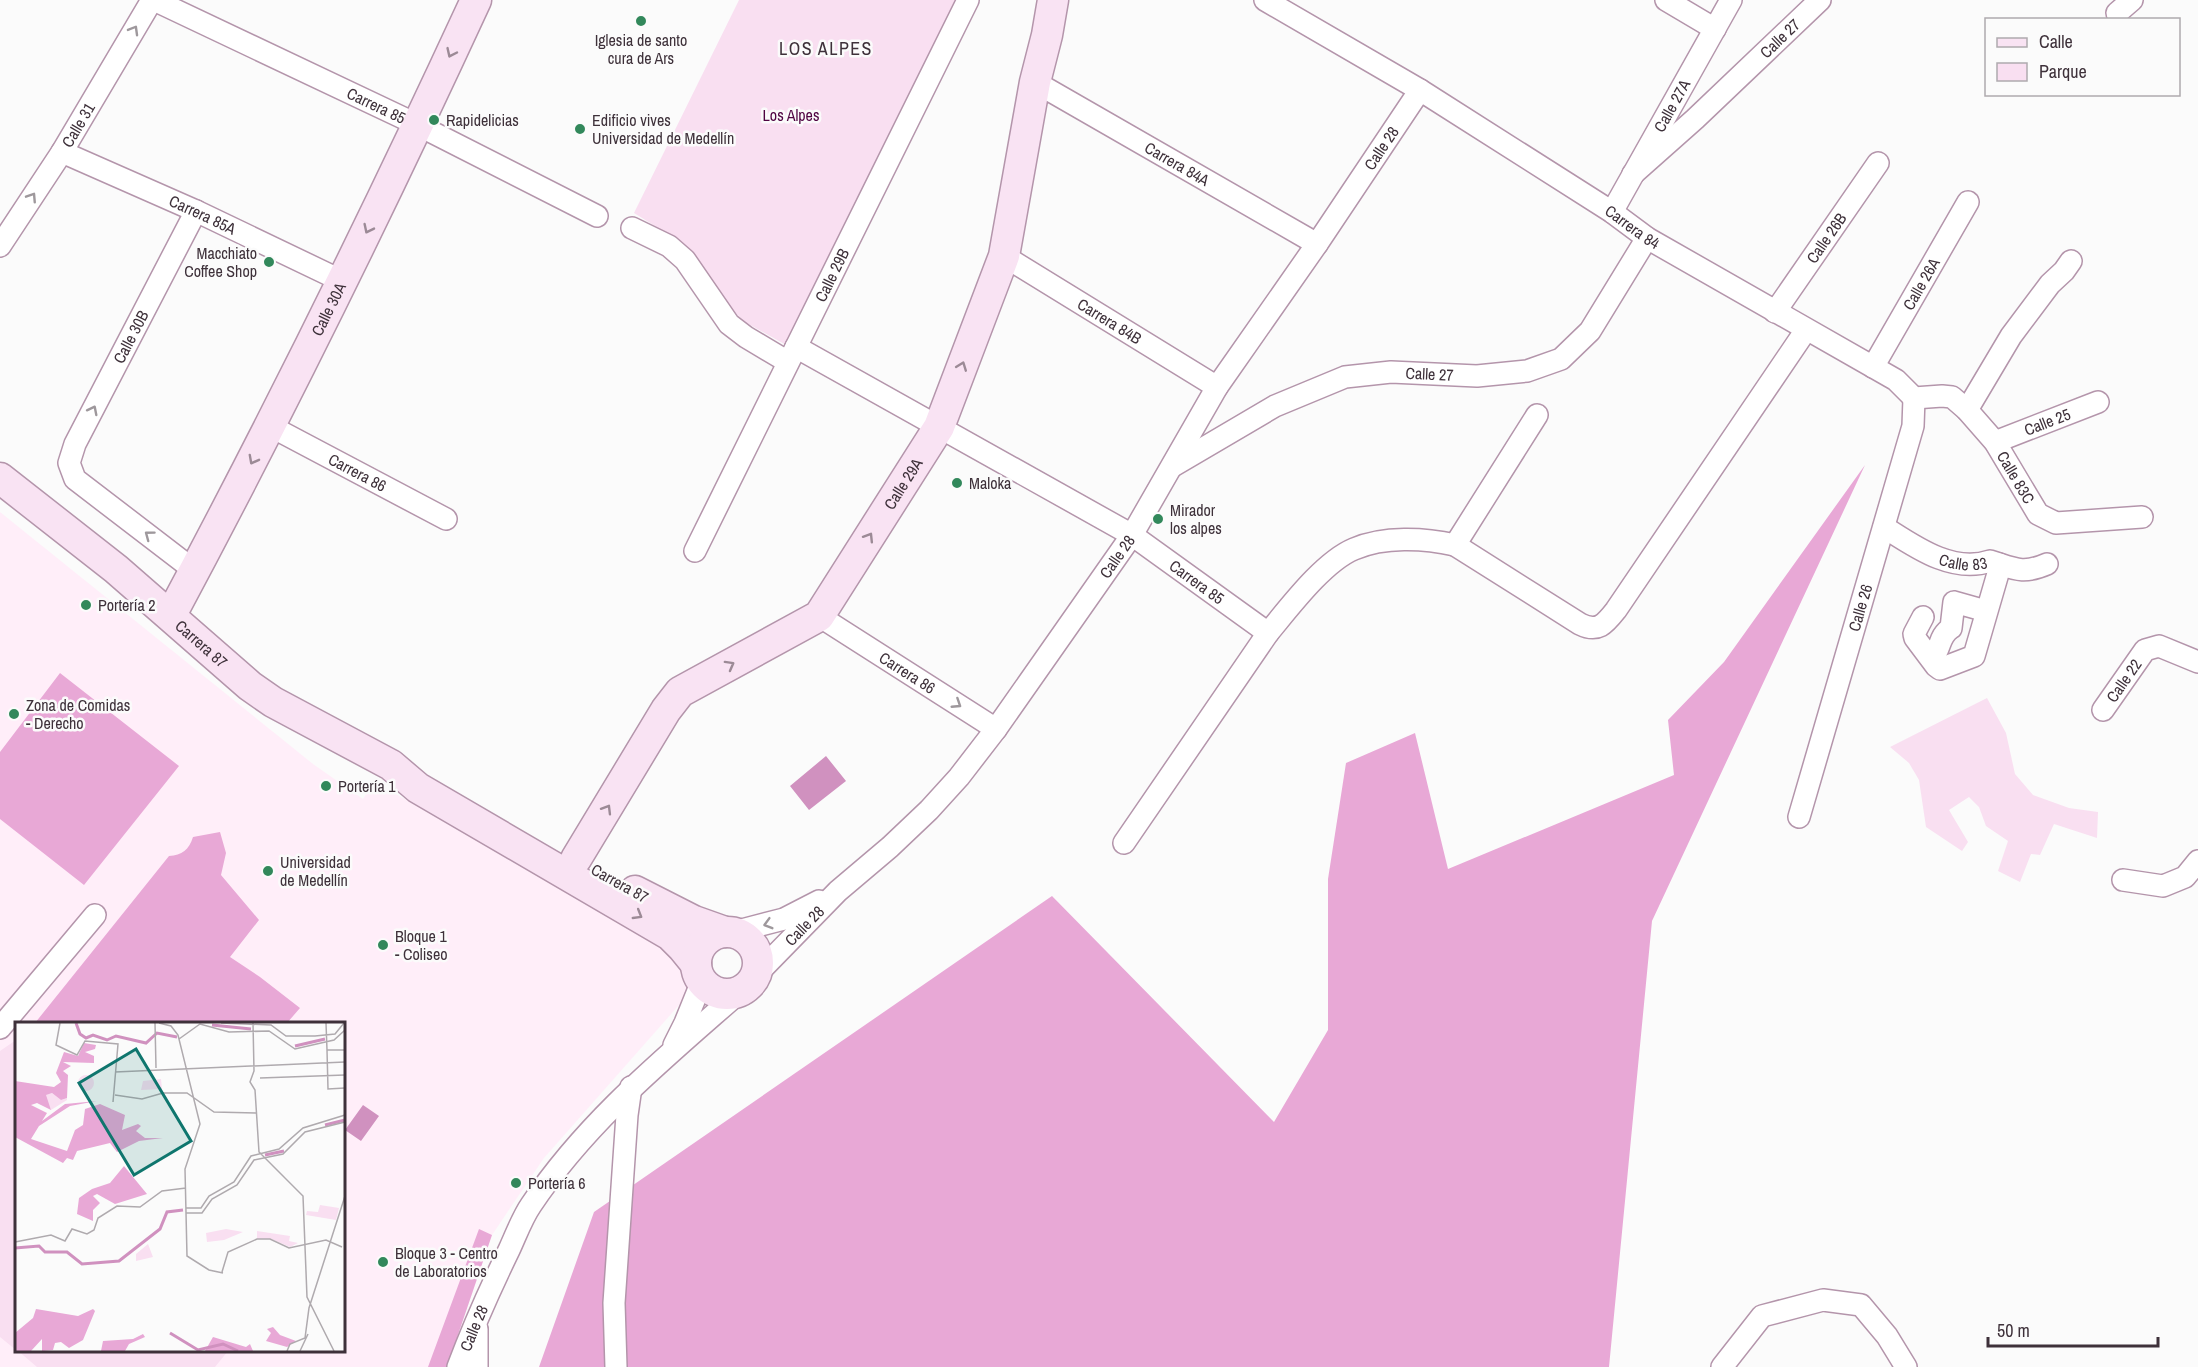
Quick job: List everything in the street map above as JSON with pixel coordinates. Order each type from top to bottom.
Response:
[{"type":"street","name":"Carrera 85","points":[[153,0],[418,126],[597,216]]},
{"type":"street","name":"Calle 31","points":[[0,246],[62,152],[153,0]]},
{"type":"street","name":"Calle 30A","points":[[171,615],[270,426],[342,281],[418,126],[476,0]]},
{"type":"street","name":"Calle 29B","points":[[694,551],[968,0]]},
{"type":"street","name":"Calle 29A","points":[[576,859],[666,710],[680,692],[819,616],[939,427],[1004,256],[1035,82],[1053,0]]},
{"type":"street","name":"Carrera 84","points":[[1266,0],[1420,90],[1612,212],[1647,238],[1896,380],[1914,398]]},
{"type":"street","points":[[1666,0],[1715,29]]},
{"type":"street","name":"Calle 27A","points":[[1612,212],[1731,0]]},
{"type":"street","name":"Calle 27","points":[[1633,174],[1695,119],[1820,0]]},
{"type":"street","name":"Carrera 84A","points":[[1035,82],[1317,244]]},
{"type":"street","name":"Calle 28","points":[[458,1367],[477,1316],[530,1207],[558,1168],[631,1087],[749,983],[838,891],[929,810],[959,777],[996,729],[1132,535],[1217,387],[1317,244],[1420,90]]},
{"type":"street","name":"Carrera 85A","points":[[62,152],[196,211],[342,281]]},
{"type":"street","name":"Calle 26B","points":[[1775,312],[1878,163]]},
{"type":"street","name":"Calle 26A","points":[[1873,367],[1968,202]]},
{"type":"street","name":"Calle 30B","points":[[195,571],[75,479],[69,463],[75,444],[196,211]]},
{"type":"street","name":"Carrera 85","points":[[632,228],[669,246],[685,260],[729,324],[746,337],[792,355],[939,427],[1132,535],[1268,633]]},
{"type":"street","name":"Calle 27","points":[[1170,468],[1275,406],[1345,377],[1391,372],[1477,376],[1527,371],[1561,359],[1590,331],[1647,238]]},
{"type":"street","name":"Carrera 84B","points":[[1004,256],[1217,387]]},
{"type":"street","points":[[1967,410],[2011,336],[2050,284],[2071,261]]},
{"type":"street","points":[[1124,843],[1268,633],[1302,593],[1332,564],[1353,549],[1380,543],[1415,540],[1455,545],[1580,624],[1589,628],[1598,627],[1607,622],[1806,330]]},
{"type":"street","points":[[1914,398],[1952,397],[1967,410],[1995,442]]},
{"type":"street","name":"Calle 26","points":[[1799,817],[1913,426],[1914,398]]},
{"type":"street","name":"Calle 25","points":[[1995,442],[2098,402]]},
{"type":"street","points":[[1455,545],[1537,415]]},
{"type":"street","name":"Carrera 86","points":[[270,426],[446,519]]},
{"type":"street","name":"Calle 83C","points":[[1995,442],[2038,514],[2056,523],[2142,517]]},
{"type":"street","name":"Carrera 87","points":[[0,478],[116,569],[250,686],[273,702],[391,765],[424,775],[669,910],[729,932]]},
{"type":"street","name":"Calle 83","points":[[1884,527],[1922,551],[1952,562],[1980,564],[1990,561],[2011,570],[2032,571],[2047,564]]},
{"type":"street","points":[[1923,617],[1914,634],[1915,638],[1940,669],[1974,656],[1999,564]]},
{"type":"street","points":[[1931,657],[1936,655],[1944,633],[1951,627],[1954,602],[1986,611]]},
{"type":"street","name":"Carrera 86","points":[[819,616],[996,729]]},
{"type":"street","points":[[1951,627],[1980,632]]},
{"type":"street","name":"Calle 22","points":[[2103,710],[2145,650],[2159,646],[2198,662]]},
{"type":"street","name":"Carrera 87","points":[[391,765],[418,788],[670,935],[683,948],[699,973]]},
{"type":"street","points":[[2123,880],[2163,886],[2185,877],[2198,861]]},
{"type":"street","points":[[665,1058],[679,1037],[699,973],[697,955],[707,939],[784,919],[838,891]]},
{"type":"street","points":[[0,1028],[95,915]]},
{"type":"street","points":[[699,973],[708,987],[716,992],[733,993],[749,983],[758,966],[755,949],[750,941],[729,932]]},
{"type":"street","points":[[616,1367],[614,1303],[631,1087]]},
{"type":"street","points":[[1722,1367],[1762,1316],[1823,1300],[1861,1305],[1887,1336],[1906,1367]]},
{"type":"street","points":[[477,1316],[477,1367]]},
{"type":"shaded area","points":[[1865,465],[1652,921],[1609,1367],[539,1367],[594,1212],[1052,896],[1274,1122],[1328,1030],[1328,879],[1346,763],[1415,733],[1448,869],[1674,775],[1668,720],[1724,662]]},
{"type":"shaded area","name":"Universidad de Medellín","points":[[0,512],[313,764],[363,799],[374,782],[664,942],[690,967],[687,996],[544,1158],[492,1235],[447,1367],[0,1367]]},
{"type":"shaded area","points":[[60,673],[179,766],[84,885],[0,819],[0,752]]},
{"type":"shaded area","points":[[826,756],[846,781],[809,810],[790,786]]},
{"type":"shaded area","points":[[220,832],[226,853],[221,875],[259,920],[230,957],[300,1008],[288,1022],[36,1022],[169,856],[184,851],[193,837]]},
{"type":"shaded area","points":[[363,1105],[379,1116],[361,1141],[345,1130]]},
{"type":"shaded area","points":[[479,1229],[492,1235],[447,1367],[428,1367]]},
{"type":"green space","name":"Los Alpes","points":[[739,0],[957,0],[786,345],[745,322],[731,309],[676,239],[634,213]]},
{"type":"green space","points":[[1987,698],[2006,733],[2015,774],[2033,795],[2069,808],[2098,812],[2097,838],[2054,824],[2040,855],[2031,854],[2020,882],[1998,871],[2008,841],[1986,826],[1979,807],[1969,797],[1949,810],[1968,842],[1962,851],[1926,827],[1919,780],[1909,763],[1890,747]]},
{"type":"green space","points":[[15,1041],[15,1349],[0,1337],[0,1051]]},
{"type":"green space","points":[[19,1352],[227,1352],[215,1367],[37,1367]]},
{"type":"place","name":"Iglesia de santo cura de Ars","points":[[641,21]]},
{"type":"place","name":"Rapidelicias","points":[[434,120]]},
{"type":"place","name":"Edificio vives Universidad de Medellín","points":[[580,129]]},
{"type":"place","name":"Macchiato Coffee Shop","points":[[269,262]]},
{"type":"place","name":"Maloka","points":[[957,483]]},
{"type":"place","name":"Mirador los alpes","points":[[1158,519]]},
{"type":"place","name":"Portería 2","points":[[86,605]]},
{"type":"place","name":"Zona de Comidas - Derecho","points":[[14,714]]},
{"type":"place","name":"Portería 1","points":[[326,786]]},
{"type":"place","name":"Universidad de Medellín","points":[[268,871]]},
{"type":"place","name":"Bloque 1 - Coliseo","points":[[383,945]]},
{"type":"place","name":"Portería 6","points":[[516,1183]]},
{"type":"place","name":"Bloque 3 - Centro de Laboratorios","points":[[383,1262]]},
{"type":"district","name":"LOS ALPES","points":[[826,49]]}]
